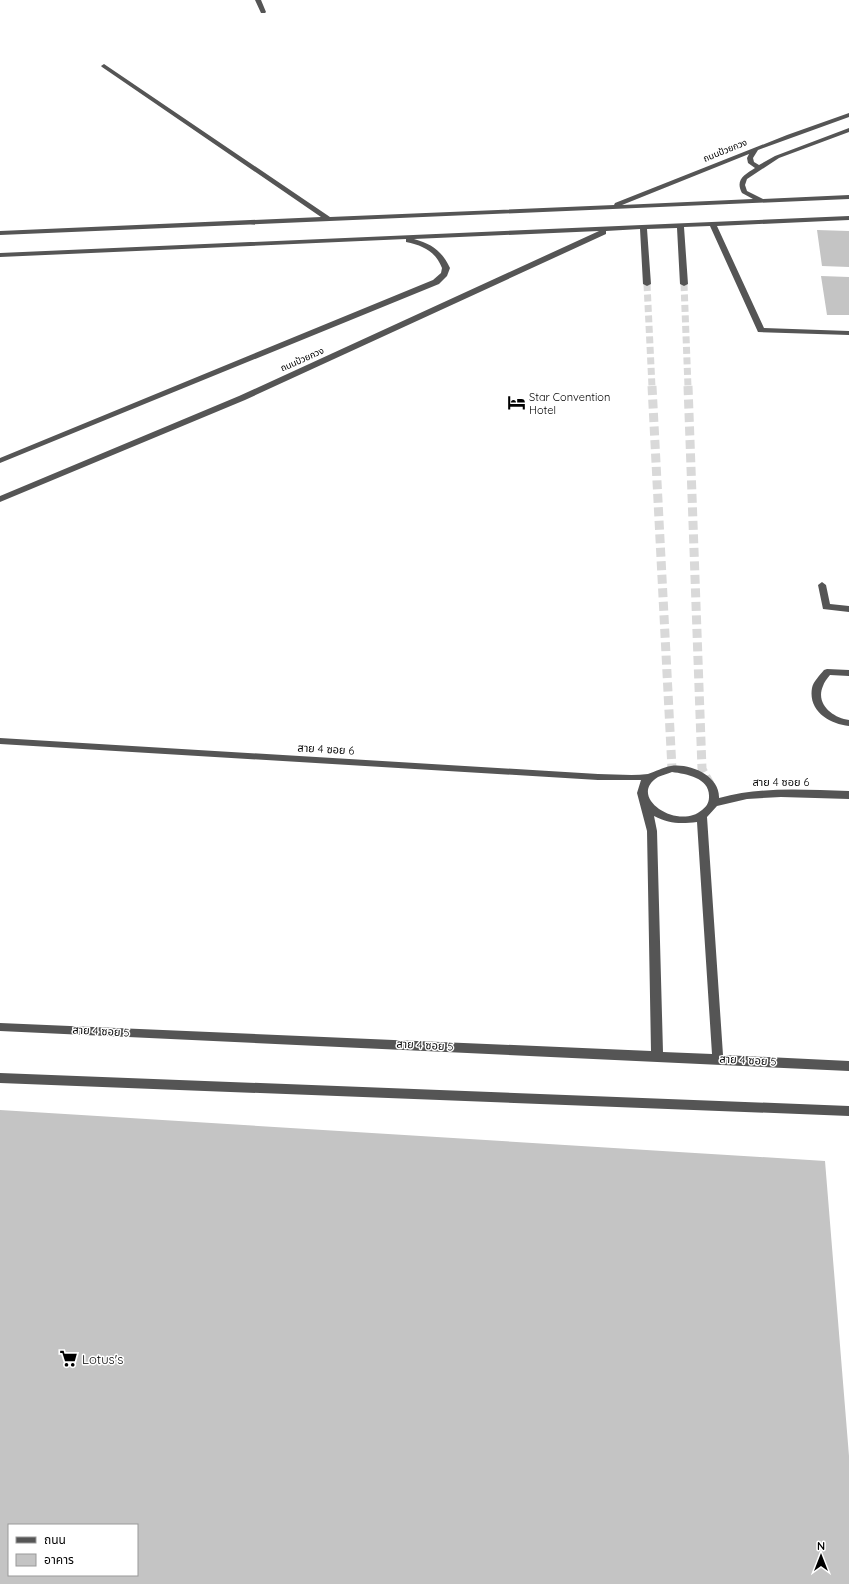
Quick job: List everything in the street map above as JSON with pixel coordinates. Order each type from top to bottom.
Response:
[{"type":"street","points":[[258,0],[263,12]]},
{"type":"street","points":[[104,66],[328,219]]},
{"type":"street","name":"ถนนป้วยกวง","points":[[610,207],[756,149],[849,115]]},
{"type":"street","points":[[763,201],[744,192],[742,185],[744,178],[777,156],[849,130]]},
{"type":"street","points":[[756,149],[750,158],[751,163],[759,168]]},
{"type":"street","points":[[0,233],[849,197]]},
{"type":"street","points":[[0,255],[849,218]]},
{"type":"street","points":[[713,224],[761,330],[849,333]]},
{"type":"street","points":[[680,226],[684,284]]},
{"type":"street","points":[[643,228],[648,284]]},
{"type":"street","name":"ถนนป้วยกวง","points":[[0,498],[242,398],[608,229]]},
{"type":"street","name":"ถนนป้วยกวง","points":[[0,461],[436,282],[444,274],[446,268],[438,253],[433,248],[401,237]]},
{"type":"street","points":[[822,585],[826,607],[849,609]]},
{"type":"street","points":[[849,673],[827,672],[817,687],[817,700],[825,714],[839,723],[849,723]]},
{"type":"street","name":"สาย 4 ซอย 6","points":[[0,742],[598,778],[651,776]]},
{"type":"street","points":[[644,800],[650,809],[661,816],[675,820],[690,820],[702,816],[710,810],[715,803],[715,793],[710,784],[698,775],[672,769],[651,776],[645,783],[642,791],[644,800],[649,816],[652,831],[657,1056]]},
{"type":"street","name":"สาย 4 ซอย 6","points":[[715,803],[732,797],[753,794],[849,795]]},
{"type":"street","points":[[702,816],[718,1058]]},
{"type":"street","name":"สาย 4 ซอย 5","points":[[0,1027],[718,1058],[849,1066]]},
{"type":"street","points":[[0,1078],[849,1111]]},
{"type":"building","points":[[817,230],[849,231],[849,267],[822,266]]},
{"type":"building","points":[[821,276],[849,277],[849,315],[827,315]]},
{"type":"building","points":[[0,1110],[825,1161],[849,1456],[849,1584],[0,1584]]},
{"type":"tunnel","points":[[647,284],[652,387]]},
{"type":"tunnel","points":[[684,284],[688,387]]},
{"type":"tunnel","points":[[652,386],[672,769]]},
{"type":"tunnel","points":[[688,386],[702,769],[710,784]]},
{"type":"place","name":"Star Convention Hotel","points":[[516,403]]},
{"type":"place","name":"Lotus's","points":[[69,1359]]}]
